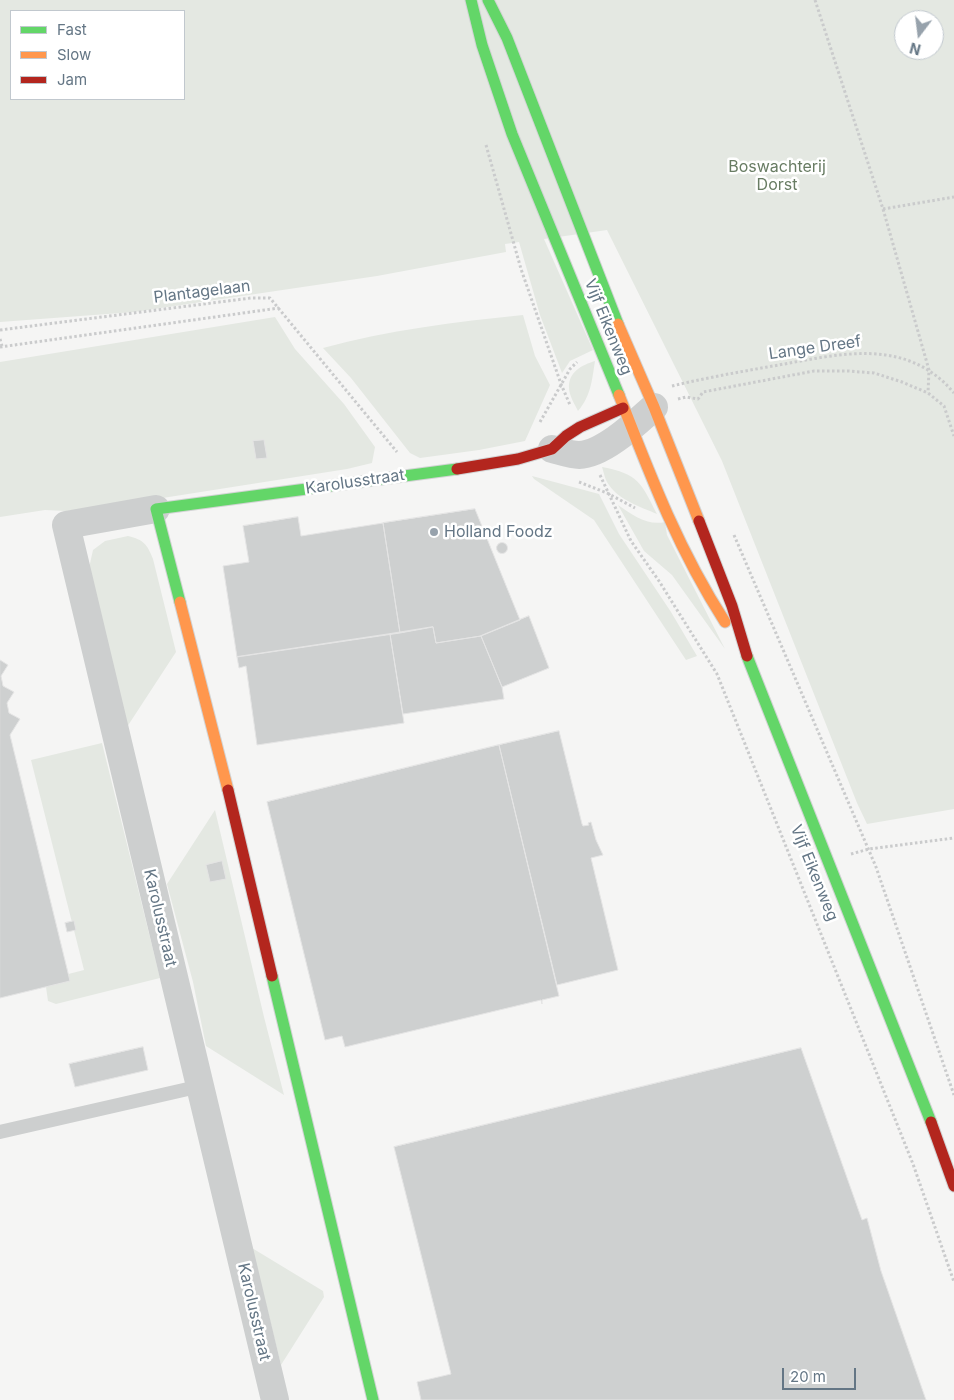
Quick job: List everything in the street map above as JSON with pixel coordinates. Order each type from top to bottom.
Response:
[{"type":"main road","name":"Vijf Eikenweg","points":[[471,0],[481,44],[514,142],[602,352],[667,515],[713,605],[746,653]]},
{"type":"main road","name":"Vijf Eikenweg","points":[[488,0],[507,38],[625,343],[666,398],[746,653],[954,1186]]},
{"type":"main road","name":"Karolusstraat","points":[[156,508],[415,474],[428,474],[518,459],[552,449]]},
{"type":"main road","points":[[156,508],[227,787],[373,1400]]},
{"type":"street","name":"Karolusstraat","points":[[552,449],[578,455],[590,452],[613,441],[628,418],[666,398]]},
{"type":"street","name":"Karolusstraat","points":[[156,508],[66,525],[275,1400]]},
{"type":"lane","points":[[0,1132],[201,1086]]},
{"type":"path","points":[[815,0],[883,208],[929,370],[928,394]]},
{"type":"path","points":[[484,139],[521,269],[561,384]]},
{"type":"path","points":[[883,208],[954,197]]},
{"type":"path","name":"Plantagelaan","points":[[0,330],[251,298],[270,298],[415,474]]},
{"type":"path","points":[[0,339],[1,346],[280,308]]},
{"type":"path","name":"Lange Dreef","points":[[666,398],[697,380],[845,353],[876,353],[892,356],[929,370],[954,393]]},
{"type":"path","points":[[666,398],[686,396],[698,399],[703,392],[814,371],[874,373],[902,382],[928,394],[944,406],[954,436]]},
{"type":"path","name":"Vijf Eikenweg","points":[[607,493],[631,541],[659,580],[717,674],[913,1164],[954,1282]]},
{"type":"path","points":[[732,530],[869,849],[954,1095]]},
{"type":"path","points":[[828,861],[869,849],[954,838]]},
{"type":"green space","name":"Boswachterij Dorst","points":[[0,0],[954,0],[954,809],[867,824],[722,461],[607,230],[544,239],[593,350],[570,361],[562,373],[540,315],[519,242],[505,244],[506,252],[377,276],[134,312],[0,322]]},
{"type":"green space","points":[[523,315],[535,356],[550,385],[525,441],[479,450],[420,458],[410,453],[351,378],[323,348],[372,336],[422,327]]},
{"type":"green space","points":[[275,317],[295,349],[344,404],[375,447],[372,463],[347,469],[99,508],[66,511],[45,510],[0,517],[0,362]]},
{"type":"green space","points":[[595,361],[592,381],[586,400],[578,411],[569,391],[569,382],[573,373]]},
{"type":"green space","points":[[602,467],[624,473],[637,481],[657,514],[618,495],[608,483]]},
{"type":"green space","points":[[532,476],[599,494],[619,534],[671,612],[697,656],[686,660],[594,520]]},
{"type":"green space","points":[[618,505],[646,521],[665,522],[667,535],[725,649],[672,575],[644,551]]},
{"type":"green space","points":[[128,536],[144,543],[153,559],[176,652],[127,727],[89,568],[93,550],[105,541]]},
{"type":"green space","points":[[102,743],[160,978],[56,1004],[48,1001],[45,980],[84,970],[31,760]]},
{"type":"green space","points":[[215,810],[284,1095],[206,1046],[193,982],[167,884]]},
{"type":"green space","points":[[252,1248],[323,1291],[324,1297],[281,1365]]},
{"type":"building","points":[[264,440],[267,458],[256,459],[253,441]]},
{"type":"building","points":[[475,509],[520,620],[481,636],[436,643],[433,627],[400,633],[383,523]]},
{"type":"building","points":[[298,517],[301,536],[383,523],[400,633],[237,657],[223,566],[249,562],[243,526]]},
{"type":"building","points":[[502,542],[508,548],[502,554],[496,548]]},
{"type":"building","points":[[529,616],[549,668],[502,687],[481,636]]},
{"type":"building","points":[[433,627],[436,643],[481,636],[502,687],[504,699],[403,714],[390,634]]},
{"type":"building","points":[[390,634],[404,723],[257,745],[246,666],[239,668],[237,657]]},
{"type":"building","points":[[0,660],[8,665],[1,676],[3,686],[14,692],[7,703],[9,713],[20,719],[10,735],[70,981],[0,998]]},
{"type":"building","points":[[559,731],[582,824],[583,826],[589,825],[588,823],[591,822],[603,855],[591,858],[618,970],[557,985],[499,745]]},
{"type":"building","points":[[499,745],[559,996],[542,1000],[542,1004],[541,1000],[345,1047],[342,1036],[325,1040],[267,802]]},
{"type":"building","points":[[222,861],[226,879],[210,882],[206,865]]},
{"type":"building","points":[[74,921],[76,930],[67,932],[65,923]]},
{"type":"building","points":[[143,1047],[148,1070],[75,1087],[69,1064]]},
{"type":"building","points":[[801,1048],[862,1220],[867,1218],[881,1271],[926,1400],[421,1400],[417,1382],[451,1374],[394,1147]]},
{"type":"traffic: fast","points":[[471,0],[482,45],[512,134],[619,395]]},
{"type":"traffic: fast","points":[[488,0],[507,38],[618,324]]},
{"type":"traffic: fast","points":[[180,602],[156,509],[457,469]]},
{"type":"traffic: fast","points":[[747,656],[931,1122]]},
{"type":"traffic: fast","points":[[272,976],[373,1400]]},
{"type":"traffic: slow","points":[[618,324],[654,407],[699,521]]},
{"type":"traffic: slow","points":[[619,395],[654,483],[679,539],[708,595],[725,622]]},
{"type":"traffic: slow","points":[[180,602],[228,790]]},
{"type":"traffic: jam","points":[[457,469],[518,459],[552,449],[566,436],[580,427],[623,408]]},
{"type":"traffic: jam","points":[[699,521],[732,606],[747,656]]},
{"type":"traffic: jam","points":[[228,790],[272,976]]},
{"type":"traffic: jam","points":[[931,1122],[954,1186]]},
{"type":"place","name":"Holland Foodz","points":[[434,532]]}]
